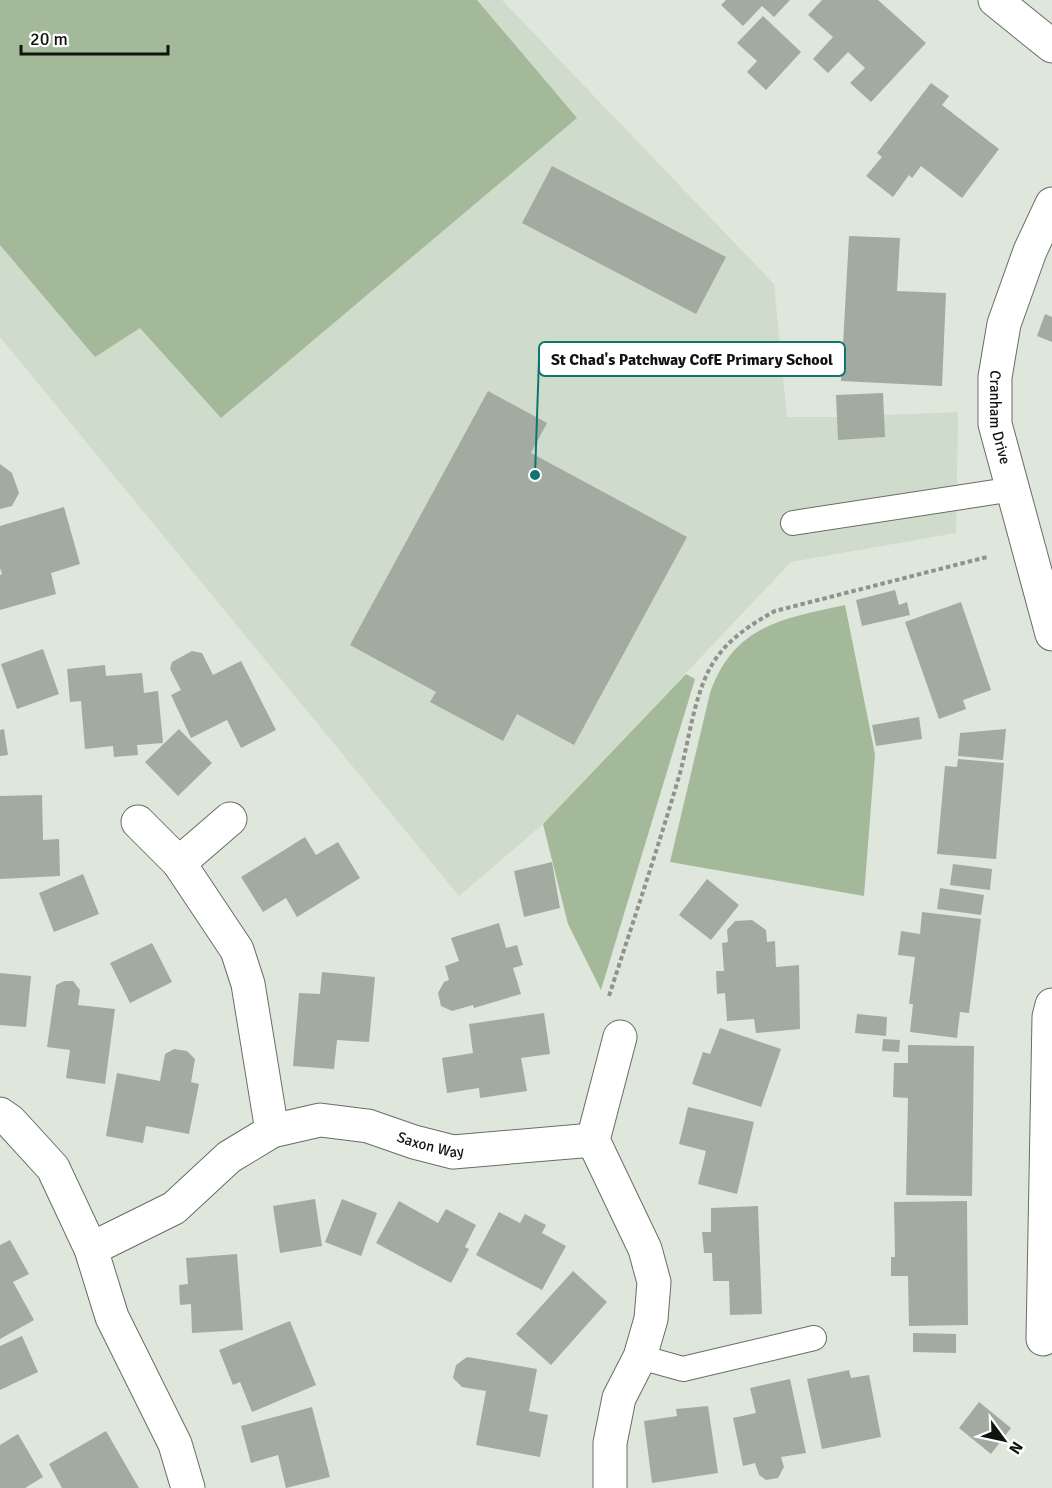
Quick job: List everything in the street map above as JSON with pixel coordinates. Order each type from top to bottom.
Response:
[{"type":"street","points":[[995,0],[1052,46]]},
{"type":"street","name":"Cranham Drive","points":[[1052,204],[1030,251],[1004,324],[995,377],[995,424],[1052,634]]},
{"type":"street","points":[[179,863],[230,819]]},
{"type":"street","points":[[138,822],[179,863],[237,950],[248,984],[272,1131]]},
{"type":"street","points":[[1043,1339],[1048,1245],[1049,1017],[1052,1005]]},
{"type":"street","points":[[610,1488],[610,1443],[620,1398],[640,1356],[651,1319],[654,1282],[645,1249],[593,1140],[620,1037]]},
{"type":"street","points":[[0,1114],[10,1121],[53,1167],[91,1249],[112,1317],[175,1444],[188,1488]]},
{"type":"street","name":"Saxon Way","points":[[91,1249],[174,1208],[229,1157],[272,1131],[320,1120],[368,1126],[414,1142],[453,1152],[593,1140]]},
{"type":"lane","points":[[793,523],[1014,489]]},
{"type":"lane","points":[[640,1356],[683,1369],[814,1338]]},
{"type":"path","points":[[620,1037],[602,1018],[680,772],[700,695],[708,671],[722,651],[747,627],[775,611],[1029,546]]},
{"type":"shaded area","points":[[0,0],[502,0],[774,284],[787,417],[958,412],[956,533],[791,562],[543,824],[459,896],[0,337]]},
{"type":"green space","points":[[0,0],[477,0],[577,118],[221,418],[140,328],[95,357],[0,245]]},
{"type":"green space","points":[[845,605],[875,754],[864,896],[670,862],[710,693],[720,670],[732,653],[747,639],[763,629],[801,615]]},
{"type":"green space","points":[[686,674],[695,679],[601,990],[568,924],[543,824]]},
{"type":"building","points":[[726,0],[790,0],[774,17],[762,6],[743,26],[721,5]]},
{"type":"building","points":[[822,0],[878,0],[926,43],[871,102],[850,83],[865,68],[848,52],[828,73],[813,59],[833,37],[808,15]]},
{"type":"building","points":[[763,16],[801,52],[766,90],[747,72],[757,61],[737,43]]},
{"type":"building","points":[[931,83],[949,96],[942,105],[999,149],[962,198],[921,166],[912,178],[909,175],[893,197],[866,176],[882,157],[877,153]]},
{"type":"building","points":[[552,166],[726,257],[696,314],[522,223]]},
{"type":"building","points":[[849,236],[900,238],[897,291],[946,293],[942,386],[841,381]]},
{"type":"building","points":[[1045,314],[1052,317],[1052,342],[1037,336]]},
{"type":"building","points":[[488,391],[547,423],[531,453],[687,537],[574,745],[517,714],[503,741],[430,702],[436,692],[350,645]]},
{"type":"building","points":[[883,393],[885,437],[838,440],[836,395]]},
{"type":"building","points":[[0,464],[12,473],[19,493],[12,506],[0,509]]},
{"type":"building","points":[[64,507],[80,564],[51,573],[56,594],[0,610],[0,575],[2,574],[0,526]]},
{"type":"building","points":[[895,590],[899,605],[907,602],[910,615],[862,626],[856,600]]},
{"type":"building","points":[[961,602],[991,690],[963,700],[966,709],[939,719],[905,622]]},
{"type":"building","points":[[43,649],[59,694],[17,709],[1,664]]},
{"type":"building","points":[[192,651],[202,653],[213,675],[241,661],[276,730],[241,748],[227,720],[191,738],[171,695],[181,690],[170,669],[172,662]]},
{"type":"building","points":[[105,665],[106,676],[142,673],[144,693],[158,691],[163,743],[137,745],[138,755],[114,757],[113,746],[85,749],[81,701],[70,702],[67,669]]},
{"type":"building","points":[[919,717],[922,739],[876,746],[872,725]]},
{"type":"building","points":[[4,729],[8,755],[0,756],[0,730]]},
{"type":"building","points":[[179,729],[212,763],[178,796],[145,762]]},
{"type":"building","points":[[1006,729],[1003,760],[958,756],[960,733]]},
{"type":"building","points":[[958,759],[1004,763],[996,859],[937,854],[945,766],[957,767]]},
{"type":"building","points":[[42,795],[43,840],[59,839],[60,876],[0,879],[0,796]]},
{"type":"building","points":[[305,837],[316,855],[338,842],[360,878],[297,917],[286,898],[263,912],[241,877]]},
{"type":"building","points":[[552,862],[560,908],[524,917],[514,871]]},
{"type":"building","points":[[953,864],[992,869],[990,890],[950,885]]},
{"type":"building","points":[[83,874],[99,914],[54,932],[39,893]]},
{"type":"building","points":[[707,879],[739,905],[711,940],[679,915]]},
{"type":"building","points":[[940,888],[984,895],[981,915],[937,909]]},
{"type":"building","points":[[922,912],[981,919],[969,1013],[960,1012],[957,1038],[910,1032],[913,1004],[909,1004],[915,957],[898,955],[901,931],[920,934]]},
{"type":"building","points":[[752,920],[766,930],[767,942],[775,941],[776,967],[799,965],[800,1029],[756,1033],[754,1019],[727,1021],[725,993],[717,994],[716,971],[724,971],[722,943],[728,942],[727,930],[735,921]]},
{"type":"building","points":[[499,923],[506,948],[517,945],[523,965],[513,968],[521,994],[474,1008],[473,1005],[452,1011],[441,1006],[438,993],[444,982],[449,980],[445,966],[459,961],[451,938]]},
{"type":"building","points":[[152,943],[172,982],[130,1003],[110,963]]},
{"type":"building","points":[[322,972],[375,977],[369,1042],[337,1040],[334,1069],[293,1066],[299,993],[320,994]]},
{"type":"building","points":[[0,973],[31,976],[26,1027],[0,1025]]},
{"type":"building","points":[[64,981],[73,981],[80,990],[78,1005],[115,1009],[105,1084],[66,1078],[70,1050],[47,1047],[56,985]]},
{"type":"building","points":[[544,1013],[550,1054],[521,1058],[527,1091],[480,1098],[479,1088],[447,1093],[442,1058],[473,1053],[469,1024]]},
{"type":"building","points":[[857,1014],[887,1017],[886,1036],[855,1033]]},
{"type":"building","points":[[720,1028],[781,1049],[761,1107],[692,1084],[703,1052],[710,1054]]},
{"type":"building","points":[[883,1039],[900,1040],[899,1052],[882,1051]]},
{"type":"building","points":[[908,1045],[974,1046],[972,1196],[906,1195],[908,1098],[893,1097],[894,1063],[908,1063]]},
{"type":"building","points":[[174,1049],[187,1051],[195,1059],[191,1082],[199,1084],[189,1134],[146,1126],[143,1143],[106,1136],[117,1073],[160,1081],[165,1054]]},
{"type":"building","points":[[688,1107],[754,1122],[737,1194],[698,1184],[706,1151],[679,1144]]},
{"type":"building","points":[[315,1199],[322,1246],[280,1253],[273,1206]]},
{"type":"building","points":[[342,1199],[377,1213],[361,1256],[325,1242]]},
{"type":"building","points":[[399,1201],[438,1223],[446,1209],[476,1225],[465,1247],[469,1249],[451,1283],[376,1243]]},
{"type":"building","points":[[967,1201],[968,1325],[909,1326],[908,1276],[891,1276],[891,1257],[895,1257],[894,1202]]},
{"type":"building","points":[[758,1206],[762,1314],[730,1315],[729,1281],[713,1281],[712,1253],[704,1253],[702,1232],[711,1232],[711,1208]]},
{"type":"building","points":[[499,1212],[520,1223],[525,1214],[546,1225],[542,1233],[566,1246],[542,1290],[476,1255]]},
{"type":"building","points":[[10,1240],[29,1274],[13,1282],[34,1320],[0,1339],[0,1245]]},
{"type":"building","points":[[237,1254],[243,1330],[192,1333],[191,1304],[180,1305],[179,1285],[188,1284],[186,1258]]},
{"type":"building","points":[[573,1271],[607,1302],[551,1365],[516,1334]]},
{"type":"building","points":[[290,1321],[316,1385],[252,1412],[240,1382],[233,1385],[219,1350]]},
{"type":"building","points":[[913,1333],[956,1334],[956,1353],[913,1352]]},
{"type":"building","points":[[22,1336],[38,1372],[0,1390],[0,1346]]},
{"type":"building","points":[[467,1357],[537,1369],[529,1411],[548,1415],[540,1457],[476,1445],[486,1391],[462,1387],[453,1378],[456,1365]]},
{"type":"building","points":[[849,1370],[851,1378],[869,1375],[881,1437],[822,1449],[807,1379]]},
{"type":"building","points":[[790,1379],[806,1453],[781,1457],[784,1467],[778,1478],[766,1480],[759,1475],[755,1463],[743,1466],[733,1418],[756,1413],[750,1388]]},
{"type":"building","points":[[979,1402],[1011,1428],[991,1454],[959,1428]]},
{"type":"building","points":[[708,1406],[718,1473],[652,1483],[644,1421],[677,1416],[676,1409]]},
{"type":"building","points":[[312,1407],[330,1477],[286,1488],[278,1455],[251,1463],[241,1426]]},
{"type":"building","points":[[106,1431],[139,1488],[62,1488],[49,1464]]},
{"type":"building","points":[[18,1434],[43,1477],[25,1488],[0,1488],[0,1445]]},
{"type":"place","name":"St Chad's Patchway CofE Primary School","points":[[535,475]]}]
